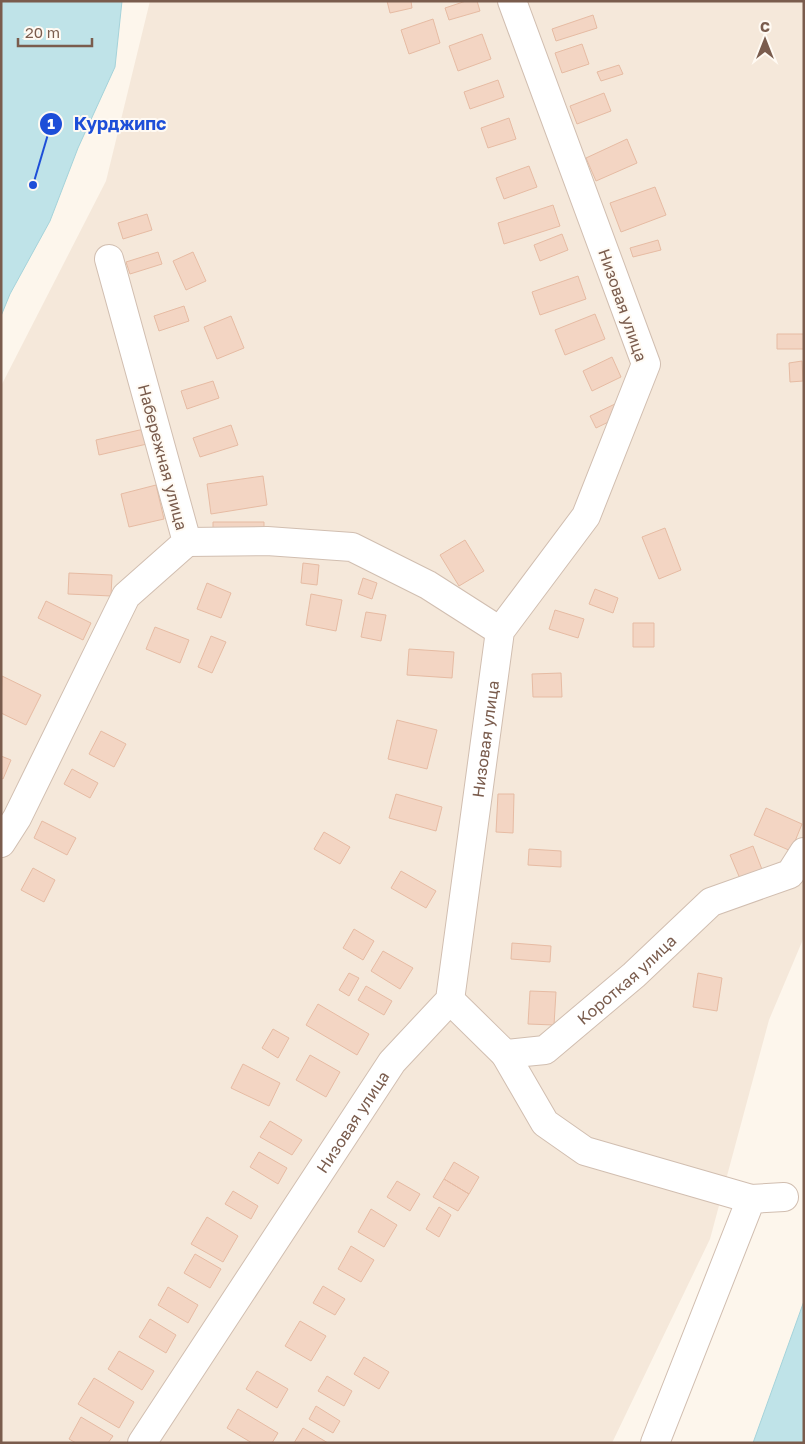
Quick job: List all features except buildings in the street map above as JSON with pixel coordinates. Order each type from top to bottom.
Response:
[{"type":"street","name":"Низовая улица","points":[[142,1443],[392,1062],[450,1000],[500,631],[586,516],[646,364],[512,1]]},
{"type":"street","name":"Набережная улица","points":[[1,843],[17,818],[126,596],[187,542],[109,258]]},
{"type":"street","points":[[187,542],[267,541],[352,547],[428,585],[500,631]]},
{"type":"street","name":"Короткая улица","points":[[505,1054],[545,1050],[634,975],[711,902],[790,874],[804,852]]},
{"type":"street","points":[[450,1000],[505,1054],[544,1123],[585,1151],[751,1199],[784,1197]]},
{"type":"street","points":[[655,1443],[751,1199]]},
{"type":"shaded area","points":[[150,1],[804,1],[804,937],[769,1020],[710,1239],[612,1443],[1,1443],[1,386],[106,181]]},
{"type":"water","points":[[1,1],[122,1],[115,67],[78,148],[50,221],[10,294],[1,316]]},
{"type":"water","points":[[804,1301],[804,1443],[753,1443]]},
{"type":"place","name":"Курджипс","points":[[33,185]]}]
